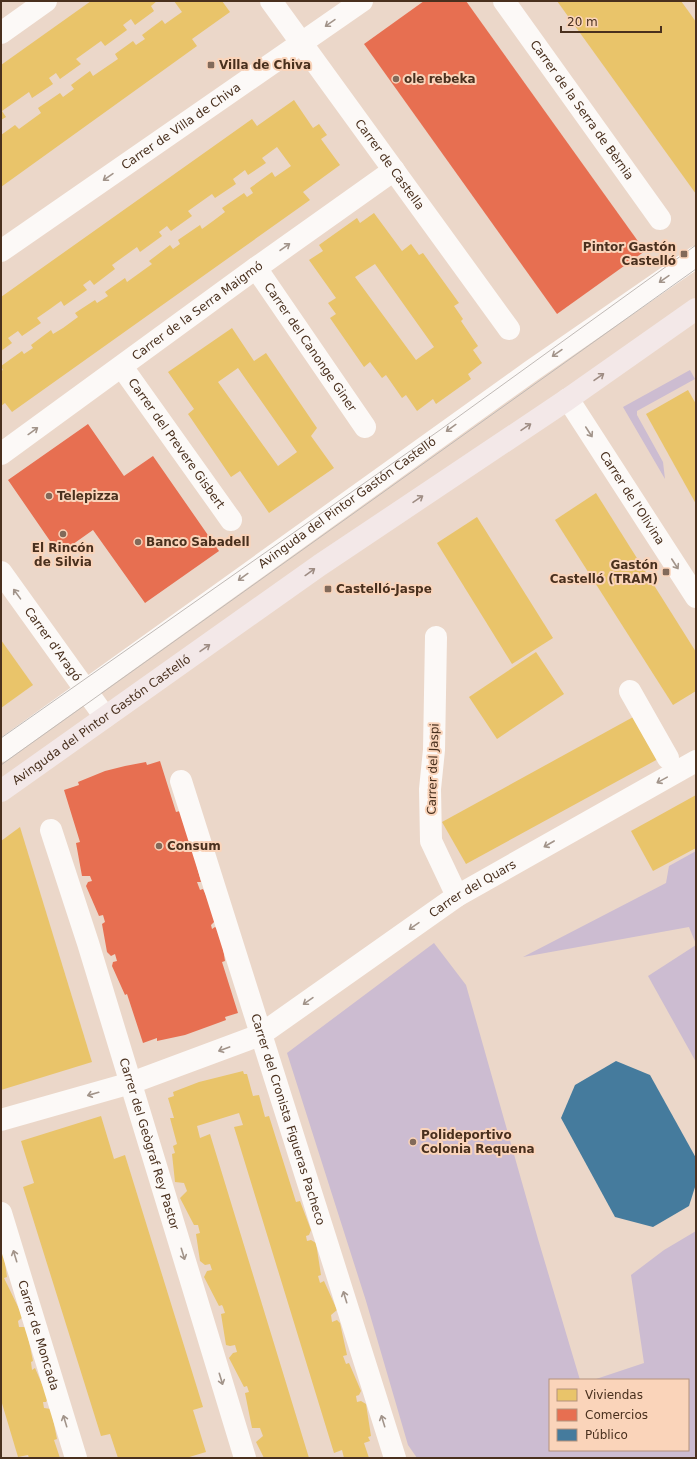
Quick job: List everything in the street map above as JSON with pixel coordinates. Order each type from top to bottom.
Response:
[{"type":"main road","name":"Avinguda del Pintor Gastón Castelló","points":[[1,791],[218,639],[320,565],[568,399],[696,309]]},
{"type":"street","points":[[1,33],[46,1]]},
{"type":"street","name":"Carrer de Castella","points":[[271,1],[509,329]]},
{"type":"street","name":"Carrer de Villa de Chiva","points":[[1,251],[362,1]]},
{"type":"street","name":"Carrer de la Serra de Bèrnia","points":[[504,1],[660,219]]},
{"type":"street","name":"Carrer de la Serra Maigmó","points":[[1,454],[256,268],[394,170]]},
{"type":"street","name":"Avinguda del Pintor Gastón Castelló","points":[[1,751],[532,370],[696,257]]},
{"type":"street","name":"Carrer del Canonge Giner","points":[[256,268],[365,427]]},
{"type":"street","name":"Carrer del Prevere Gisbert","points":[[122,367],[231,520]]},
{"type":"street","name":"Carrer de l'Olivina","points":[[568,399],[696,597]]},
{"type":"street","name":"Carrer d'Aragó","points":[[1,572],[105,717]]},
{"type":"street","name":"Carrer del Jaspi","points":[[436,637],[434,750],[430,789],[431,841],[457,896]]},
{"type":"street","points":[[630,690],[668,758]]},
{"type":"street","name":"Carrer del Quars","points":[[1,1120],[131,1083],[260,1035],[457,896],[696,761]]},
{"type":"street","name":"Carrer del Cronista Figueras Pacheco","points":[[181,780],[260,1035],[306,1171],[395,1458]]},
{"type":"street","name":"Carrer del Geògraf Rey Pastor","points":[[51,830],[131,1083],[245,1458]]},
{"type":"street","name":"Carrer de Moncada","points":[[1,1213],[76,1458]]},
{"type":"shaded area","points":[[690,370],[695,379],[637,411],[637,415],[663,462],[665,479],[623,407]]},
{"type":"shaded area","points":[[696,851],[696,944],[689,927],[523,957],[666,883],[669,866]]},
{"type":"shaded area","name":"Polideportivo Colonia Requena","points":[[434,943],[466,985],[538,1239],[580,1379],[549,1379],[549,1451],[689,1451],[689,1379],[596,1379],[644,1363],[631,1275],[664,1250],[696,1231],[696,1458],[417,1458],[408,1445],[366,1301],[287,1053]]},
{"type":"shaded area","points":[[696,945],[696,1062],[648,976]]},
{"type":"building: Viviendas","points":[[91,1],[157,1],[151,6],[154,11],[135,25],[131,19],[123,25],[127,30],[105,46],[101,41],[76,59],[81,64],[60,79],[56,73],[49,78],[53,84],[32,98],[29,92],[2,111],[6,117],[1,120],[1,65]]},
{"type":"building: Viviendas","points":[[174,1],[222,1],[230,12],[192,39],[197,46],[1,187],[1,135],[15,125],[19,129],[41,113],[38,108],[60,93],[63,97],[74,89],[71,85],[90,71],[93,76],[118,59],[115,54],[133,41],[136,45],[145,39],[142,35],[162,20],[165,24],[182,12]]},
{"type":"building: Viviendas","points":[[557,1],[681,1],[689,12],[696,22],[696,194]]},
{"type":"building: Viviendas","points":[[294,100],[313,128],[319,124],[327,135],[321,139],[340,165],[303,192],[310,200],[12,412],[5,403],[1,406],[1,371],[3,370],[1,366],[22,351],[24,354],[33,348],[31,345],[51,330],[53,334],[63,328],[78,317],[75,313],[95,300],[97,303],[108,296],[105,292],[125,278],[127,282],[152,264],[149,261],[170,245],[173,249],[180,244],[178,240],[200,225],[202,229],[225,212],[222,208],[244,193],[247,197],[253,193],[250,188],[272,172],[275,177],[291,166],[277,147],[262,158],[266,163],[248,175],[245,170],[233,179],[236,184],[215,198],[212,194],[188,211],[192,216],[171,231],[167,226],[159,232],[162,236],[140,252],[137,247],[112,265],[115,269],[94,285],[90,280],[83,285],[87,290],[64,306],[61,301],[37,318],[41,323],[22,336],[18,331],[8,338],[12,343],[1,351],[1,297],[252,119],[257,126]]},
{"type":"building: Viviendas","points":[[374,213],[402,251],[411,244],[419,255],[423,253],[459,303],[454,306],[463,319],[461,321],[478,346],[473,350],[482,363],[468,374],[471,379],[436,404],[433,399],[417,411],[406,395],[402,398],[386,375],[382,378],[370,362],[364,367],[330,318],[336,314],[328,303],[336,298],[309,260],[323,251],[319,245],[357,218],[360,223]],"holes":[[[375,264],[434,347],[416,360],[355,277]]]},
{"type":"building: Viviendas","points":[[232,328],[254,361],[266,353],[317,428],[311,436],[334,468],[269,513],[240,471],[231,477],[188,414],[194,409],[168,372]],"holes":[[[238,368],[297,452],[278,466],[218,382]]]},
{"type":"building: Viviendas","points":[[688,390],[696,404],[696,504],[646,414]]},
{"type":"building: Viviendas","points":[[596,493],[696,652],[696,691],[673,705],[555,520]]},
{"type":"building: Viviendas","points":[[477,517],[553,638],[512,664],[437,543]]},
{"type":"building: Viviendas","points":[[1,640],[33,685],[1,708]]},
{"type":"building: Viviendas","points":[[536,652],[564,694],[497,739],[469,697]]},
{"type":"building: Viviendas","points":[[635,716],[658,759],[466,864],[442,822]]},
{"type":"building: Viviendas","points":[[696,795],[696,848],[653,871],[631,831]]},
{"type":"building: Viviendas","points":[[20,827],[92,1062],[1,1090],[1,841]]},
{"type":"building: Viviendas","points":[[243,1071],[244,1074],[247,1074],[253,1096],[259,1095],[265,1117],[269,1116],[296,1202],[300,1201],[311,1230],[309,1235],[306,1236],[307,1241],[311,1240],[316,1243],[321,1275],[318,1276],[320,1283],[324,1281],[337,1310],[331,1315],[332,1322],[337,1320],[340,1323],[347,1355],[343,1356],[346,1364],[349,1363],[361,1391],[359,1395],[356,1396],[357,1402],[361,1401],[366,1404],[371,1436],[368,1437],[370,1441],[364,1443],[369,1458],[344,1458],[342,1450],[334,1453],[234,1127],[243,1125],[239,1113],[197,1126],[200,1138],[210,1134],[309,1458],[264,1458],[256,1442],[263,1436],[260,1428],[252,1428],[245,1393],[249,1392],[247,1386],[244,1387],[229,1358],[233,1353],[237,1352],[235,1345],[226,1345],[221,1314],[225,1313],[222,1305],[219,1306],[204,1277],[207,1271],[212,1270],[210,1264],[205,1265],[200,1261],[196,1234],[200,1233],[198,1225],[194,1225],[180,1198],[187,1191],[184,1183],[175,1182],[172,1154],[175,1153],[173,1146],[177,1144],[170,1118],[174,1118],[168,1098],[174,1096],[173,1092],[199,1082]]},
{"type":"building: Viviendas","points":[[101,1116],[114,1159],[125,1155],[203,1407],[193,1410],[206,1452],[186,1458],[118,1458],[110,1434],[101,1436],[23,1187],[34,1183],[21,1141]]},
{"type":"building: Viviendas","points":[[1,1248],[3,1249],[7,1277],[4,1278],[23,1317],[18,1321],[19,1327],[26,1327],[33,1361],[31,1362],[32,1370],[35,1368],[48,1398],[46,1402],[43,1402],[44,1408],[51,1409],[57,1439],[54,1440],[60,1458],[29,1458],[28,1455],[18,1457],[1,1400]]},
{"type":"building: Comercios","points":[[424,1],[466,1],[645,251],[557,314],[364,44]]},
{"type":"building: Comercios","points":[[88,424],[124,476],[153,456],[219,551],[145,603],[93,530],[59,554],[8,480]]},
{"type":"building: Comercios","points":[[160,761],[176,812],[180,811],[193,840],[186,845],[188,849],[192,847],[201,882],[197,882],[200,890],[203,889],[206,895],[216,920],[211,925],[212,929],[215,927],[220,930],[225,961],[222,962],[238,1013],[225,1017],[226,1020],[185,1035],[157,1041],[157,1038],[143,1043],[127,994],[125,995],[112,966],[113,962],[117,961],[115,954],[111,956],[107,952],[102,924],[105,922],[103,915],[99,916],[86,886],[88,882],[92,881],[90,876],[82,876],[76,843],[80,842],[64,790],[79,785],[78,782],[105,771],[146,762],[147,765]]},
{"type":"building: Público","points":[[616,1061],[650,1075],[696,1158],[696,1184],[689,1206],[653,1227],[615,1217],[561,1118],[575,1085]]},
{"type":"tram line","points":[[1,738],[440,430],[696,245]]},
{"type":"tram line","points":[[1,765],[696,269]]},
{"type":"place","name":"Villa de Chiva","points":[[211,65]]},
{"type":"place","name":"ole rebeka","points":[[396,79]]},
{"type":"place","name":"Pintor Gastón Castelló","points":[[684,254]]},
{"type":"place","name":"Telepizza","points":[[49,496]]},
{"type":"place","name":"El Rincón de Silvia","points":[[63,534]]},
{"type":"place","name":"Banco Sabadell","points":[[138,542]]},
{"type":"place","name":"Gastón Castelló (TRAM)","points":[[666,572]]},
{"type":"place","name":"Castelló-Jaspe","points":[[328,589]]},
{"type":"place","name":"Consum","points":[[159,846]]},
{"type":"place","name":"Polideportivo Colonia Requena","points":[[413,1142]]}]
